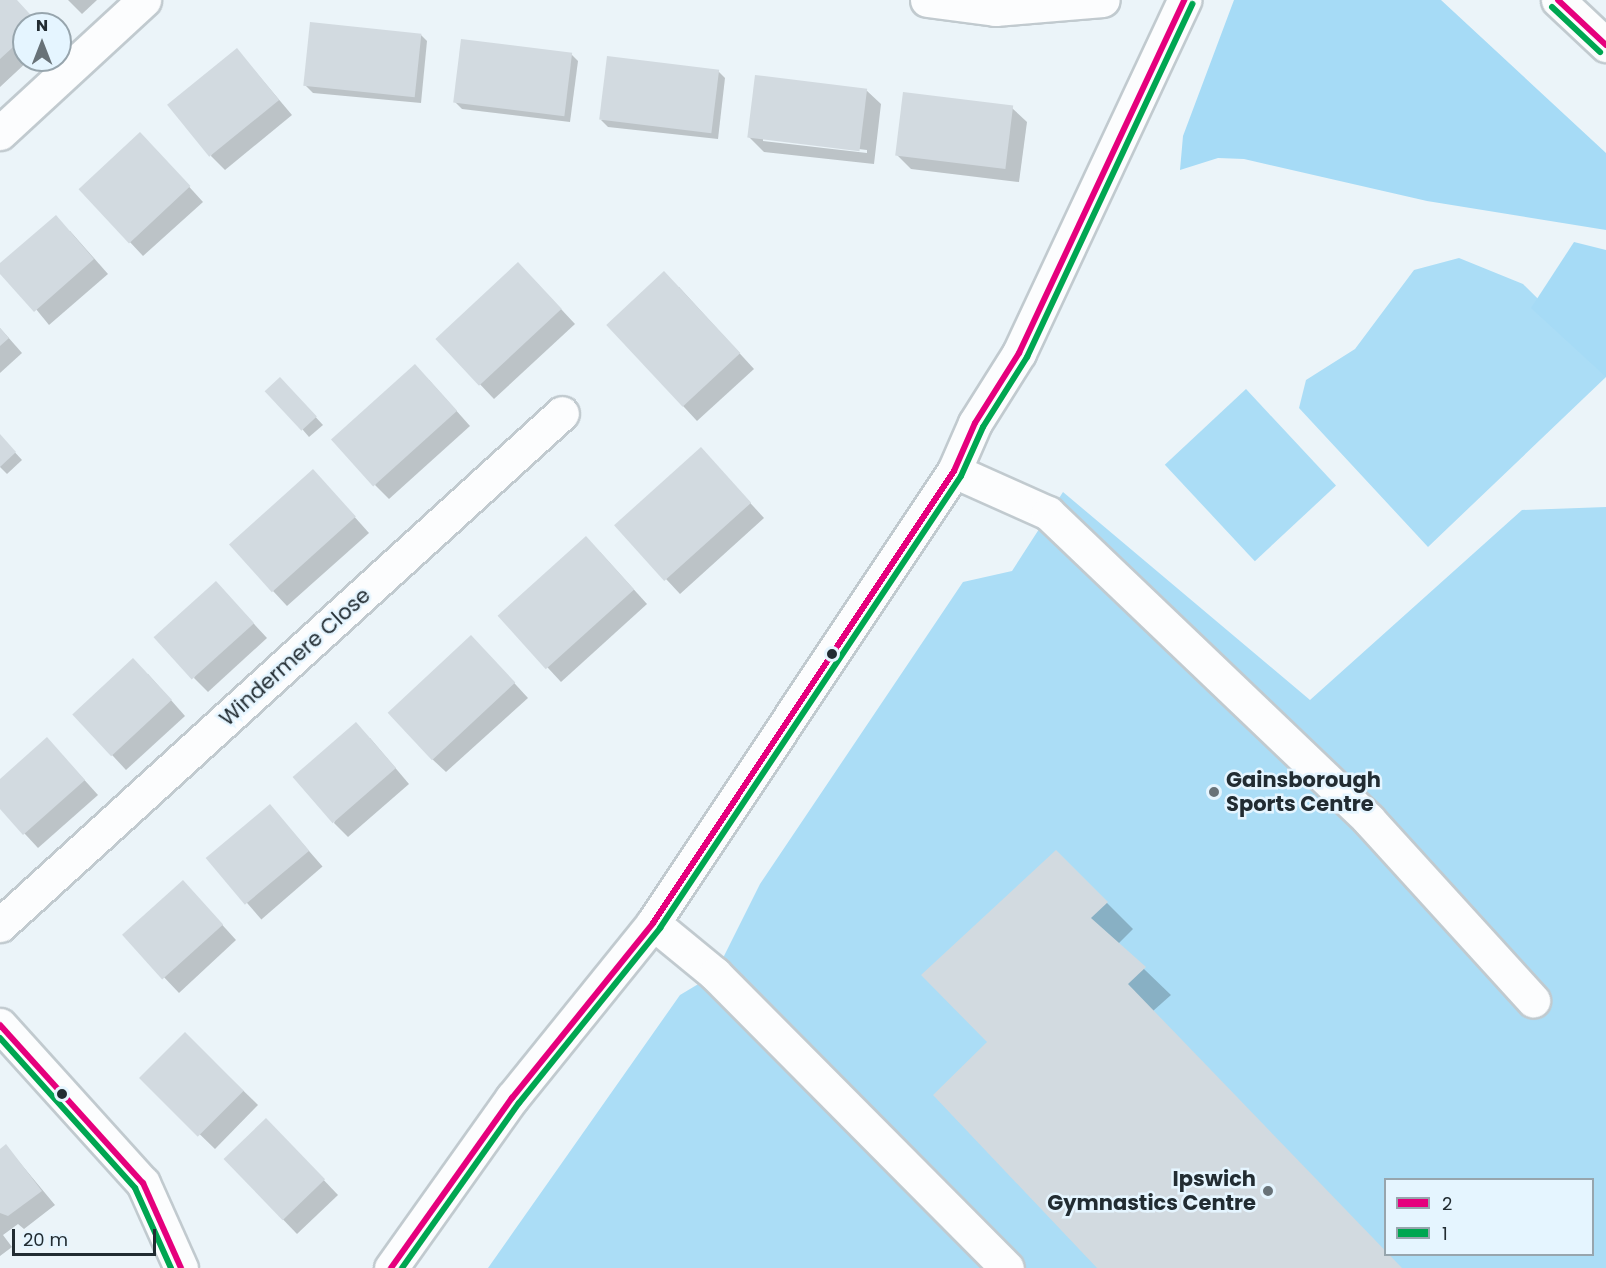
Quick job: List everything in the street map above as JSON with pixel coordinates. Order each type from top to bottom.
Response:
[{"type":"street","points":[[0,133],[144,0]]},
{"type":"street","points":[[927,0],[995,9],[1102,0]]},
{"type":"street","points":[[392,1268],[512,1098],[653,923],[954,471],[975,423],[1019,353],[1184,0]]},
{"type":"street","points":[[1558,0],[1606,45]]},
{"type":"street","name":"Windermere Close","points":[[0,925],[562,413]]},
{"type":"street","points":[[954,471],[1048,513],[1369,820],[1533,1000]]},
{"type":"street","points":[[653,923],[715,974],[1007,1268]]},
{"type":"street","points":[[5,1042],[143,1182],[181,1268]]},
{"type":"shaded area","points":[[1234,0],[1441,0],[1606,153],[1606,230],[1427,201],[1244,159],[1218,158],[1180,170],[1183,136]]},
{"type":"shaded area","points":[[1574,242],[1606,250],[1606,377],[1531,308]]},
{"type":"shaded area","points":[[1459,258],[1523,284],[1606,366],[1606,377],[1428,547],[1299,408],[1306,380],[1355,349],[1414,270]]},
{"type":"shaded area","points":[[1246,389],[1336,486],[1255,561],[1165,465]]},
{"type":"shaded area","name":"Gainsborough Sports Centre","points":[[1063,492],[1310,700],[1522,510],[1606,507],[1606,1268],[488,1268],[680,995],[715,974],[760,884],[963,582],[1012,571]]},
{"type":"building","points":[[0,0],[17,0],[28,12],[12,12],[12,48],[0,59]]},
{"type":"building","points":[[310,22],[421,34],[415,97],[303,86]]},
{"type":"building","points":[[461,39],[572,53],[564,116],[453,103]]},
{"type":"building","points":[[237,48],[279,100],[209,157],[167,105]]},
{"type":"building","points":[[607,56],[719,70],[711,133],[599,120]]},
{"type":"building","points":[[755,75],[867,89],[859,151],[747,138]]},
{"type":"building","points":[[903,92],[1013,106],[1005,169],[895,156]]},
{"type":"building","points":[[140,132],[190,186],[129,243],[79,189]]},
{"type":"building","points":[[56,215],[94,259],[34,312],[0,274],[0,263]]},
{"type":"building","points":[[518,262],[562,309],[479,386],[435,339]]},
{"type":"building","points":[[664,271],[740,353],[683,407],[606,325]]},
{"type":"building","points":[[0,328],[9,338],[0,346]]},
{"type":"building","points":[[415,364],[457,411],[373,486],[331,440]]},
{"type":"building","points":[[280,377],[317,416],[301,431],[265,391]]},
{"type":"building","points":[[0,434],[16,452],[0,467]]},
{"type":"building","points":[[701,447],[751,503],[664,581],[614,525]]},
{"type":"building","points":[[313,469],[356,517],[272,592],[229,545]]},
{"type":"building","points":[[586,536],[634,590],[546,669],[498,616]]},
{"type":"building","points":[[216,581],[254,623],[192,680],[154,637]]},
{"type":"building","points":[[471,635],[515,683],[432,760],[388,713]]},
{"type":"building","points":[[133,658],[172,700],[111,756],[72,715]]},
{"type":"building","points":[[356,722],[396,768],[333,823],[293,777]]},
{"type":"building","points":[[47,737],[85,780],[23,835],[0,809],[0,779]]},
{"type":"building","points":[[270,804],[309,851],[245,905],[206,858]]},
{"type":"building","points":[[1056,850],[1108,902],[1091,918],[1146,967],[1128,984],[1384,1249],[1384,1256],[1390,1256],[1402,1268],[1097,1268],[933,1095],[987,1042],[921,975]]},
{"type":"building","points":[[183,880],[223,925],[162,979],[122,935]]},
{"type":"building","points":[[185,1032],[244,1091],[198,1137],[139,1078]]},
{"type":"building","points":[[266,1118],[325,1179],[283,1220],[224,1159]]},
{"type":"building","points":[[6,1144],[42,1191],[8,1216],[0,1213],[0,1149]]},
{"type":"transit line","name":"2","points":[[391,1268],[512,1098],[653,923],[954,471],[975,423],[1019,353],[1184,0]]},
{"type":"transit line","name":"2","points":[[1558,0],[1606,45]]},
{"type":"transit line","name":"1","points":[[402,1268],[519,1103],[660,928],[961,476],[983,427],[1027,357],[1192,4]]},
{"type":"transit line","name":"1","points":[[1552,7],[1600,52]]},
{"type":"transit line","name":"2","points":[[0,1025],[143,1183],[181,1268]]},
{"type":"transit line","name":"1","points":[[0,1038],[135,1188],[171,1268]]},
{"type":"place","name":"Gainsborough Sports Centre","points":[[1214,792]]},
{"type":"place","name":"Ipswich Gymnastics Centre","points":[[1268,1191]]}]
